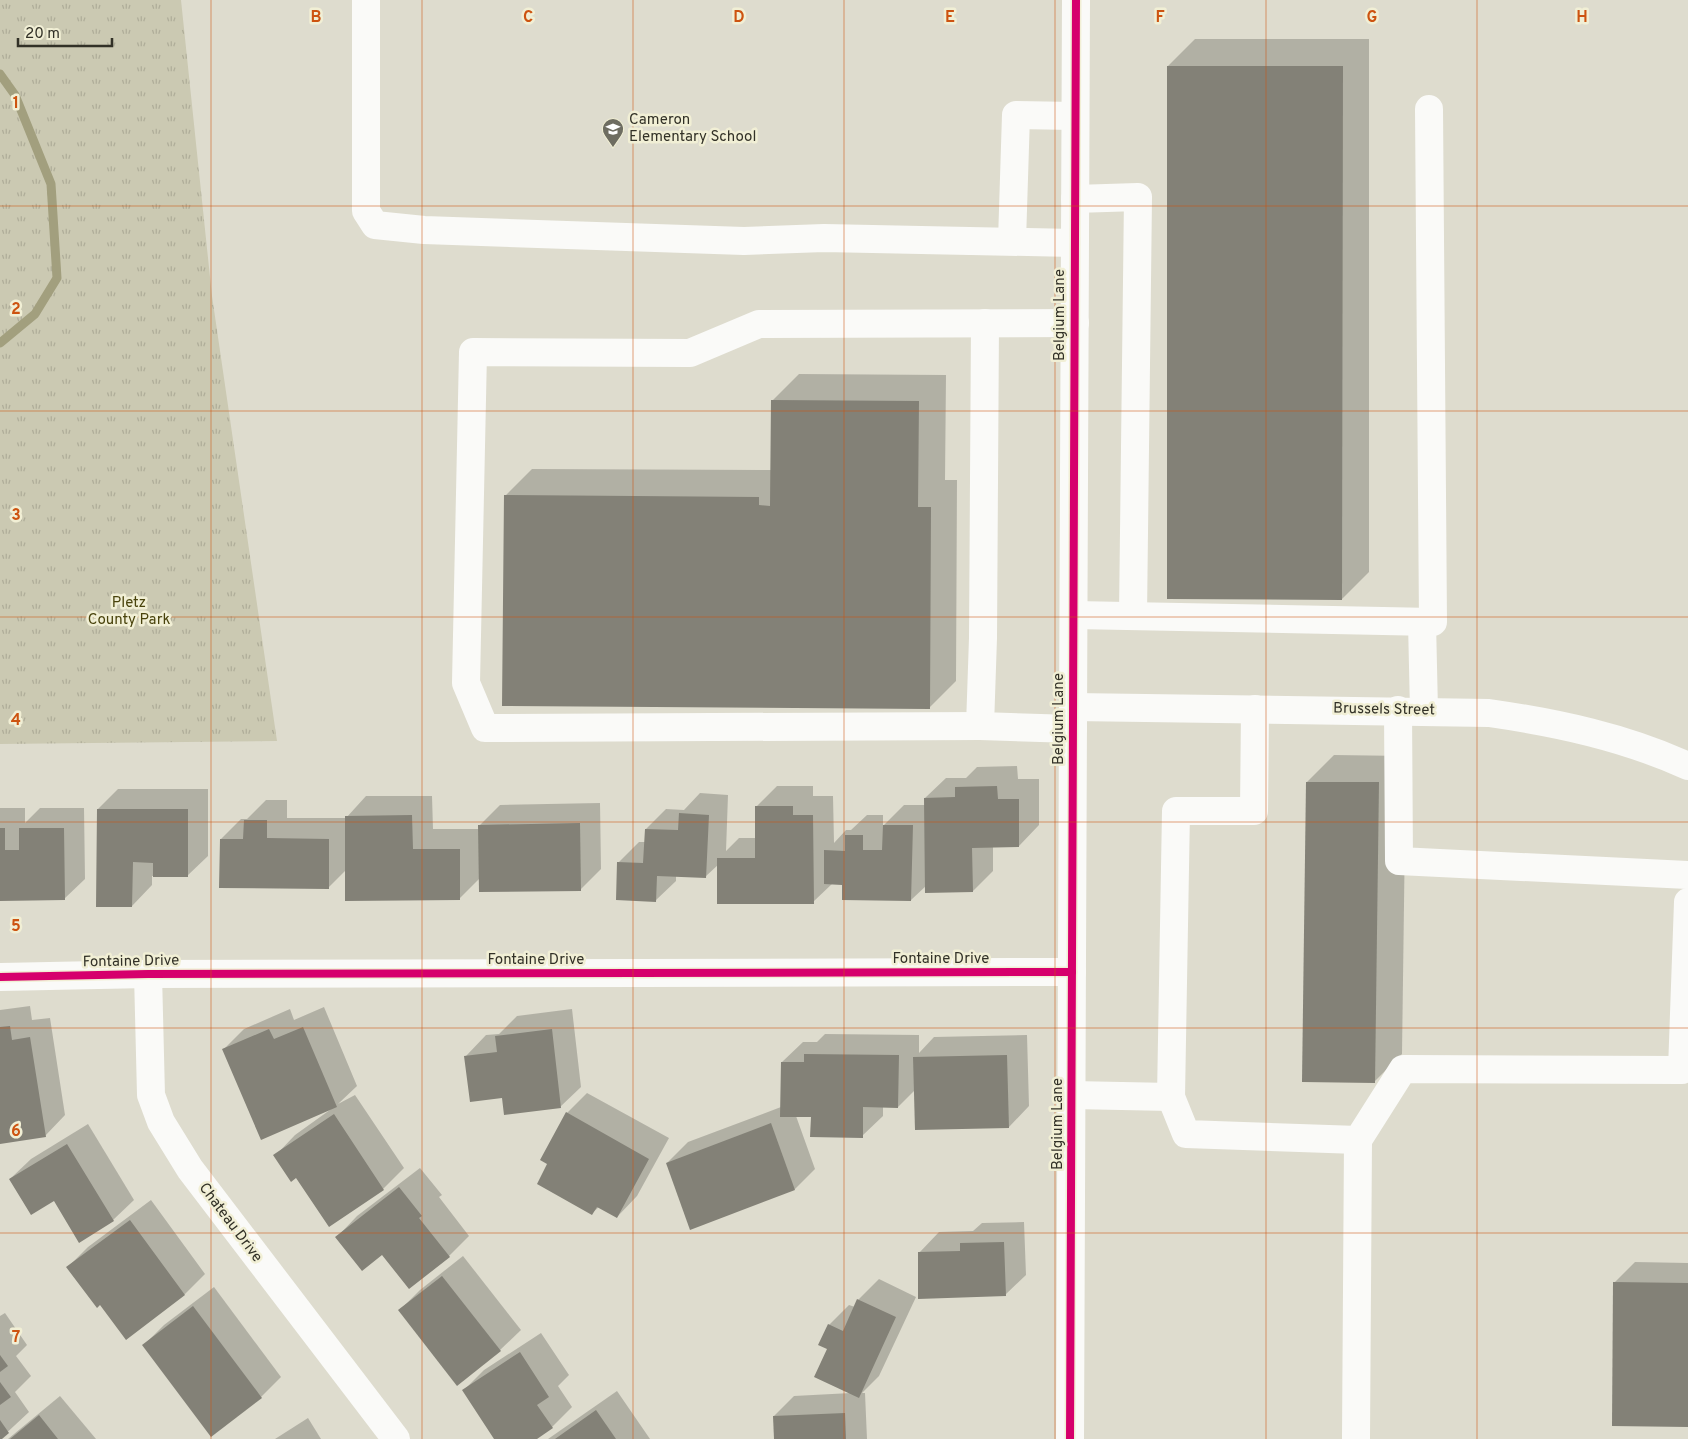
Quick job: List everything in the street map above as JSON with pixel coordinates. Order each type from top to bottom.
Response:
[{"type":"street","points":[[366,0],[366,211],[375,225],[424,230],[734,240],[824,238],[1012,240],[1074,243]]},
{"type":"street","name":"Belgium Lane","points":[[1070,1439],[1076,0]]},
{"type":"street","points":[[1074,615],[1433,622],[1429,109]]},
{"type":"street","points":[[1012,240],[1016,115],[1075,116]]},
{"type":"street","points":[[1075,199],[1138,197],[1132,616]]},
{"type":"street","points":[[980,726],[983,638],[985,323],[1075,323]]},
{"type":"street","name":"Brussels Street","points":[[985,323],[759,324],[690,353],[473,352],[466,683],[486,728],[980,726],[1073,718],[1255,709],[1411,710],[1489,713],[1553,722],[1615,738],[1688,766]]},
{"type":"street","points":[[1422,622],[1411,710],[1399,861],[1688,875]]},
{"type":"street","points":[[1255,709],[1254,810],[1176,811],[1171,1097],[1186,1134],[1358,1140]]},
{"type":"street","points":[[1356,1439],[1358,1140],[1403,1069],[1682,1070],[1688,902]]},
{"type":"street","name":"Fontaine Drive","points":[[0,977],[148,974],[1072,972]]},
{"type":"street","name":"Chateau Drive","points":[[148,974],[151,1095],[161,1122],[190,1169],[396,1439]]},
{"type":"street","points":[[1072,1095],[1171,1097]]},
{"type":"green space","name":"Pletz County Park","points":[[0,0],[181,0],[212,296],[277,741],[0,744]]},
{"type":"building","points":[[1167,66],[1343,66],[1342,600],[1167,599]]},
{"type":"building","points":[[771,400],[919,401],[918,507],[931,507],[930,709],[502,706],[504,495],[759,497],[759,505],[770,506]]},
{"type":"building","points":[[1306,782],[1379,782],[1375,1083],[1302,1082]]},
{"type":"building","points":[[997,786],[998,799],[1019,799],[1019,847],[972,848],[973,892],[925,893],[924,798],[955,797],[955,787]]},
{"type":"building","points":[[755,806],[793,806],[793,815],[813,815],[814,904],[717,904],[717,858],[755,858]]},
{"type":"building","points":[[97,809],[188,809],[188,877],[153,877],[153,863],[133,862],[132,907],[96,907]]},
{"type":"building","points":[[679,813],[709,815],[706,878],[657,876],[656,902],[616,900],[617,862],[643,863],[645,829],[678,830]]},
{"type":"building","points":[[412,815],[413,849],[460,849],[460,900],[345,901],[345,816]]},
{"type":"building","points":[[244,820],[267,820],[267,838],[329,839],[329,889],[219,888],[220,839],[243,839]]},
{"type":"building","points":[[580,823],[581,891],[479,892],[478,825]]},
{"type":"building","points":[[883,825],[913,825],[911,901],[842,900],[842,885],[824,884],[824,850],[845,851],[845,835],[863,835],[863,850],[882,850]]},
{"type":"building","points":[[0,828],[5,828],[5,850],[19,850],[19,828],[64,828],[65,900],[0,901]]},
{"type":"building","points":[[10,1026],[12,1040],[30,1037],[46,1137],[0,1144],[0,1027]]},
{"type":"building","points":[[303,1027],[337,1107],[261,1140],[222,1049],[269,1029],[274,1039]]},
{"type":"building","points":[[552,1029],[561,1108],[504,1115],[502,1098],[470,1102],[464,1056],[497,1052],[495,1036]]},
{"type":"building","points":[[804,1054],[899,1055],[898,1108],[863,1107],[863,1138],[810,1137],[811,1117],[780,1117],[781,1062],[804,1062]]},
{"type":"building","points":[[1007,1055],[1009,1128],[915,1130],[913,1057]]},
{"type":"building","points":[[566,1112],[649,1159],[617,1218],[597,1207],[592,1215],[537,1184],[547,1164],[540,1160]]},
{"type":"building","points":[[334,1114],[384,1190],[329,1227],[296,1178],[291,1182],[273,1155]]},
{"type":"building","points":[[771,1123],[795,1190],[690,1230],[666,1163]]},
{"type":"building","points":[[67,1144],[114,1221],[79,1243],[54,1201],[31,1215],[9,1179]]},
{"type":"building","points":[[399,1187],[422,1216],[419,1218],[450,1257],[409,1289],[382,1255],[362,1271],[335,1237]]},
{"type":"building","points":[[130,1220],[185,1295],[126,1340],[100,1305],[97,1308],[66,1267]]},
{"type":"building","points":[[1004,1242],[1006,1296],[918,1299],[918,1252],[960,1251],[960,1243]]},
{"type":"building","points":[[442,1276],[501,1351],[457,1386],[398,1310]]},
{"type":"building","points":[[1613,1282],[1688,1283],[1688,1427],[1612,1426]]},
{"type":"building","points":[[857,1299],[896,1317],[859,1398],[814,1377],[827,1349],[818,1345],[828,1324],[843,1331]]},
{"type":"building","points":[[193,1306],[262,1398],[211,1437],[142,1345]]},
{"type":"building","points":[[520,1352],[549,1397],[537,1405],[553,1428],[537,1439],[494,1439],[462,1390]]},
{"type":"building","points":[[0,1355],[8,1366],[0,1372]]},
{"type":"building","points":[[0,1382],[11,1397],[0,1405]]},
{"type":"building","points":[[596,1410],[616,1439],[555,1439]]},
{"type":"building","points":[[845,1413],[846,1439],[774,1439],[773,1416]]},
{"type":"building","points":[[39,1415],[58,1439],[10,1439]]},
{"type":"building","points":[[0,1420],[9,1433],[2,1439],[0,1439]]},
{"type":"waterway","points":[[0,74],[15,95],[51,184],[57,278],[35,314],[0,343]]},
{"type":"cycle path","points":[[1070,1439],[1076,0]]},
{"type":"cycle path","points":[[0,977],[148,974],[1072,972]]},
{"type":"place","name":"Cameron Elementary School","points":[[613,148]]}]
